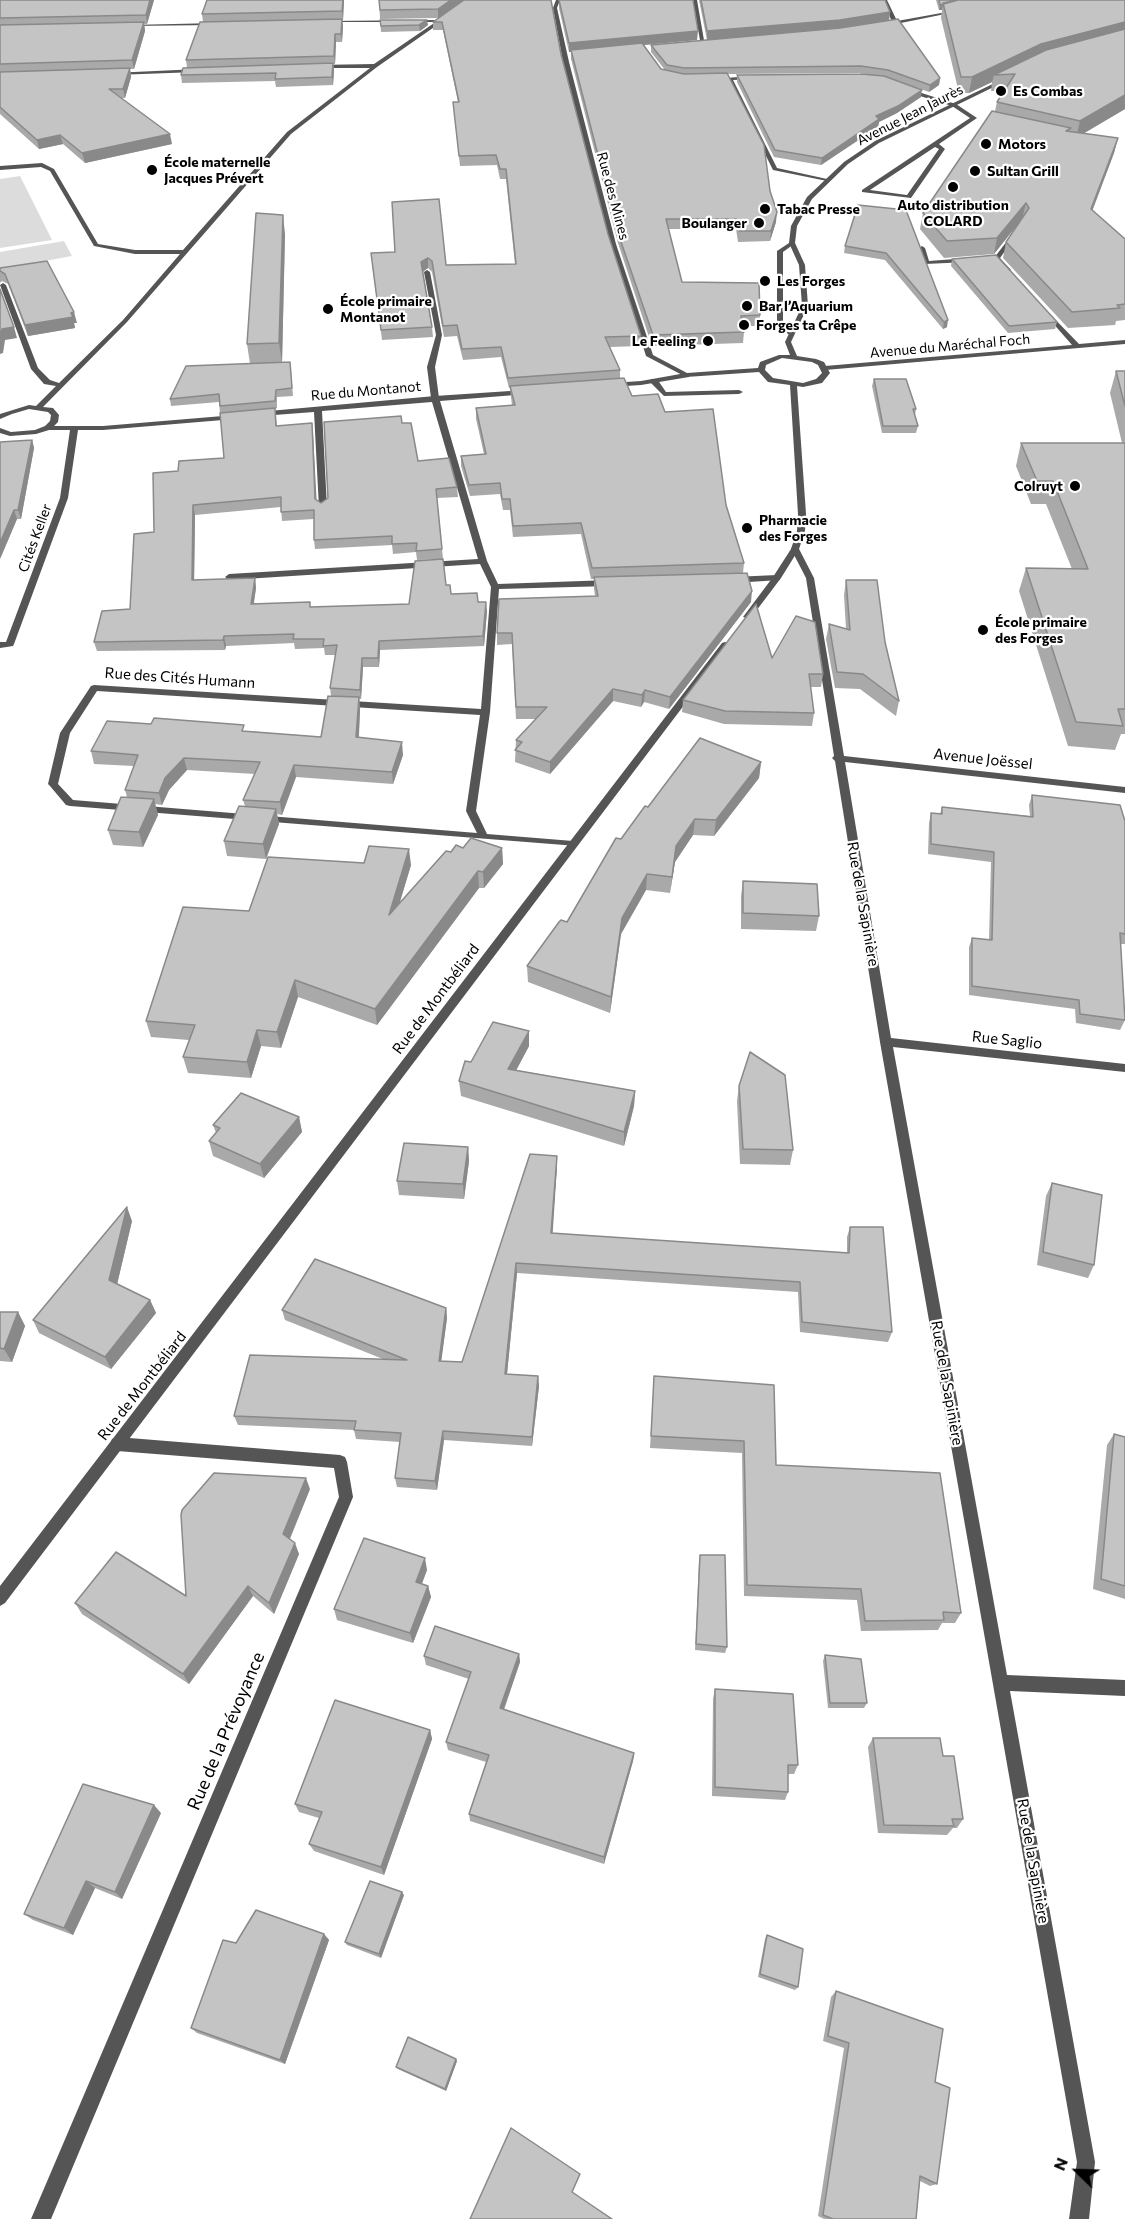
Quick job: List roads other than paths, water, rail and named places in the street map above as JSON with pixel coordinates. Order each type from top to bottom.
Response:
[{"type":"street","points":[[39,407],[125,321],[289,133],[375,66],[471,0]]},
{"type":"street","name":"Rue des Mines","points":[[558,0],[555,8],[609,229],[646,346],[650,356],[686,375]]},
{"type":"street","points":[[692,46],[707,45],[695,0]]},
{"type":"street","points":[[885,0],[895,23]]},
{"type":"street","points":[[884,25],[965,10]]},
{"type":"street","points":[[322,22],[441,21]]},
{"type":"street","points":[[124,26],[217,24]]},
{"type":"street","points":[[566,55],[575,54]]},
{"type":"street","points":[[315,66],[375,66]]},
{"type":"street","points":[[105,74],[210,70]]},
{"type":"street","name":"Avenue Jean Jaurès","points":[[791,334],[780,326],[780,251],[792,243],[794,226],[809,198],[825,180],[877,142],[1013,76]]},
{"type":"street","points":[[730,78],[775,169],[825,180]]},
{"type":"street","points":[[707,79],[766,78]]},
{"type":"street","points":[[900,87],[954,105],[974,118],[985,120]]},
{"type":"street","points":[[935,144],[942,149],[909,197],[864,191],[974,118]]},
{"type":"street","points":[[0,168],[42,165],[52,170],[96,245],[135,252],[184,252]]},
{"type":"street","points":[[997,258],[1021,223]]},
{"type":"street","points":[[792,243],[802,265],[805,306],[788,342],[794,356]]},
{"type":"street","points":[[922,248],[927,263],[974,260]]},
{"type":"street","points":[[986,259],[997,258]]},
{"type":"street","points":[[997,258],[1013,276]]},
{"type":"street","points":[[427,272],[439,335],[431,367],[435,398],[483,561],[495,587],[486,712],[471,811],[483,835]]},
{"type":"street","points":[[3,285],[36,369],[47,382],[58,386]]},
{"type":"street","points":[[1037,302],[1077,346]]},
{"type":"street","name":"Avenue du Maréchal Foch","points":[[825,368],[1125,342]]},
{"type":"street","points":[[607,386],[686,375],[761,370],[771,380],[793,386],[819,381],[824,377],[825,368],[814,360],[794,356],[770,359],[763,364],[761,370]]},
{"type":"street","points":[[654,381],[664,393],[739,392]]},
{"type":"street","name":"Rue de Montbéliard","points":[[0,1598],[777,578],[795,549],[801,531],[802,514],[793,386]]},
{"type":"street","name":"Rue du Montanot","points":[[0,430],[23,435],[48,428],[74,429],[538,391]]},
{"type":"street","points":[[0,416],[18,408],[39,407],[50,410],[55,415],[54,422],[48,428]]},
{"type":"street","points":[[318,409],[324,508]]},
{"type":"street","name":"Cités Keller","points":[[0,645],[10,644],[64,498],[74,429]]},
{"type":"street","name":"Rue de la Sapinière","points":[[795,549],[810,578],[837,758],[886,1042],[1086,2162],[1079,2219]]},
{"type":"street","points":[[229,577],[483,561]]},
{"type":"street","points":[[718,580],[777,578]]},
{"type":"street","points":[[495,587],[624,583]]},
{"type":"street","name":"Rue des Cités Humann","points":[[486,712],[94,687],[65,733],[53,784],[70,802],[573,844]]},
{"type":"street","name":"Avenue Joëssel","points":[[837,758],[1125,790]]},
{"type":"street","name":"Rue Saglio","points":[[886,1042],[1125,1068]]},
{"type":"street","name":"Rue de la Prévoyance","points":[[41,2219],[346,1497],[340,1462],[117,1444]]},
{"type":"street","points":[[1002,1683],[1125,1688]]},
{"type":"place","name":"Es Combas","points":[[1001,91]]},
{"type":"place","name":"Motors","points":[[986,144]]},
{"type":"place","name":"École maternelle Jacques Prévert","points":[[152,170]]},
{"type":"place","name":"Sultan Grill","points":[[975,171]]},
{"type":"place","name":"Auto distribution COLARD","points":[[953,187]]},
{"type":"place","name":"Tabac Presse","points":[[765,209]]},
{"type":"place","name":"Boulanger","points":[[759,223]]},
{"type":"place","name":"Les Forges","points":[[765,281]]},
{"type":"place","name":"Bar l’Aquarium","points":[[747,306]]},
{"type":"place","name":"École primaire Montanot","points":[[328,309]]},
{"type":"place","name":"Forges ta Crêpe","points":[[744,325]]},
{"type":"place","name":"Le Feeling","points":[[708,341]]},
{"type":"place","name":"Colruyt","points":[[1075,486]]},
{"type":"place","name":"Pharmacie des Forges","points":[[747,528]]},
{"type":"place","name":"École primaire des Forges","points":[[983,630]]}]
